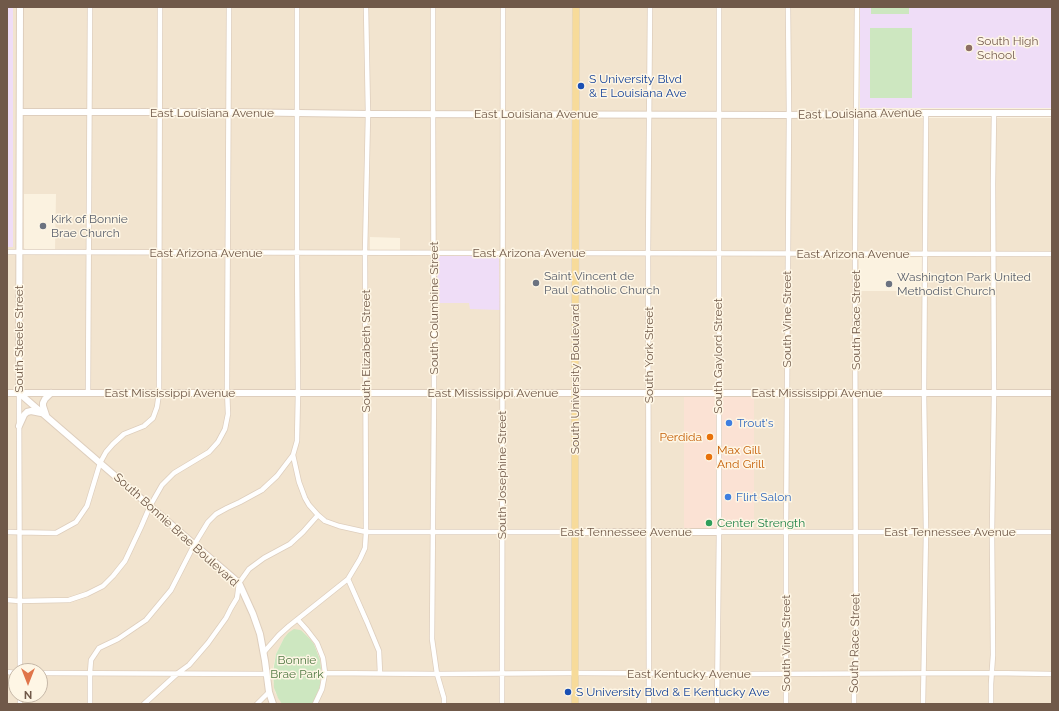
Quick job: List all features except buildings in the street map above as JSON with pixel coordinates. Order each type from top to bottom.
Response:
[{"type":"main road","name":"South University Boulevard","points":[[575,704],[576,7]]},
{"type":"street","name":"South Steele Street","points":[[20,7],[20,663]]},
{"type":"street","points":[[88,393],[90,7]]},
{"type":"street","points":[[7,532],[56,533],[76,522],[87,506],[100,463],[106,452],[124,434],[144,426],[153,418],[157,407],[159,393],[160,7]]},
{"type":"street","points":[[7,600],[69,600],[87,594],[103,586],[125,561],[142,527],[150,506],[162,485],[174,472],[209,452],[218,442],[225,429],[228,414],[229,7]]},
{"type":"street","points":[[90,704],[91,660],[99,648],[118,639],[146,620],[171,590],[194,545],[208,522],[216,514],[262,490],[277,476],[293,456],[297,441],[298,393],[296,253],[297,7]]},
{"type":"street","name":"South Elizabeth Street","points":[[264,652],[278,635],[348,579],[365,548],[368,114],[366,7]]},
{"type":"street","name":"South Columbine Street","points":[[433,7],[434,393],[432,639],[437,674],[444,698],[444,704]]},
{"type":"street","name":"South Josephine Street","points":[[502,704],[503,7]]},
{"type":"street","name":"South York Street","points":[[649,704],[648,253],[650,7]]},
{"type":"street","name":"South Gaylord Street","points":[[716,704],[719,532],[719,7]]},
{"type":"street","name":"South Vine Street","points":[[786,704],[789,115],[788,7]]},
{"type":"street","name":"South Race Street","points":[[854,704],[856,664],[855,254],[857,7]]},
{"type":"street","name":"East Louisiana Avenue","points":[[20,112],[789,115],[1052,113]]},
{"type":"street","points":[[923,704],[926,532],[924,393],[926,113]]},
{"type":"street","points":[[991,704],[993,655],[992,532],[994,393],[994,113]]},
{"type":"street","name":"East Arizona Avenue","points":[[7,252],[1052,254]]},
{"type":"street","name":"East Mississippi Avenue","points":[[7,393],[1052,393]]},
{"type":"street","name":"South Bonnie Brae Boulevard","points":[[19,393],[239,583],[260,634],[264,652],[268,692],[273,704]]},
{"type":"street","points":[[19,426],[27,412],[31,411],[44,415],[43,406],[45,399],[51,393]]},
{"type":"street","name":"East Tennessee Avenue","points":[[293,456],[299,482],[305,498],[318,515],[325,521],[339,526],[366,532],[1052,532]]},
{"type":"street","points":[[144,704],[189,665],[208,642],[226,618],[237,598],[239,583],[249,569],[264,558],[290,544],[318,515]]},
{"type":"street","points":[[348,579],[368,622],[379,651],[380,673]]},
{"type":"street","points":[[298,620],[319,647],[323,658],[325,672],[322,689],[315,704]]},
{"type":"street","name":"East Kentucky Avenue","points":[[325,672],[437,674],[1052,674]]},
{"type":"street","points":[[48,673],[266,674]]},
{"type":"street","points":[[257,704],[268,692]]},
{"type":"shaded area","points":[[7,7],[13,7],[13,247],[7,247]]},
{"type":"shaded area","points":[[13,7],[855,7],[854,118],[1052,118],[1052,704],[312,704],[320,686],[320,665],[314,644],[302,631],[288,633],[276,654],[273,668],[273,679],[275,692],[282,704],[7,704],[7,247],[13,246]],"holes":[[[24,194],[56,194],[55,250],[26,250],[24,248]],[[370,237],[400,238],[400,250],[370,250]],[[441,256],[498,256],[500,309],[470,309],[470,303]],[[923,257],[923,291],[859,291],[859,258]]]},
{"type":"shaded area","points":[[860,7],[1052,7],[1052,108],[860,108]]},
{"type":"shaded area","points":[[439,256],[498,256],[500,310],[470,309],[469,303],[438,303],[437,258]]},
{"type":"shaded area","points":[[684,395],[754,397],[754,530],[684,531]]},
{"type":"green space","points":[[871,7],[909,7],[909,14],[871,14]]},
{"type":"green space","points":[[870,28],[912,28],[912,98],[870,98]]},
{"type":"green space","name":"Bonnie Brae Park","points":[[294,629],[302,631],[310,639],[314,644],[320,660],[320,686],[312,704],[282,704],[274,688],[273,672],[276,654],[284,638]]},
{"type":"place","name":"South High School","points":[[969,48]]},
{"type":"place","name":"S University Blvd & E Louisiana Ave","points":[[581,86]]},
{"type":"place","name":"Kirk of Bonnie Brae Church","points":[[43,226]]},
{"type":"place","name":"Saint Vincent de Paul Catholic Church","points":[[536,283]]},
{"type":"place","name":"Washington Park United Methodist Church","points":[[889,284]]},
{"type":"place","name":"Trout's","points":[[729,423]]},
{"type":"place","name":"Perdida","points":[[710,437]]},
{"type":"place","name":"Max Gill And Grill","points":[[709,457]]},
{"type":"place","name":"Flirt Salon","points":[[728,497]]},
{"type":"place","name":"Center Strength","points":[[709,523]]},
{"type":"place","name":"S University Blvd & E Kentucky Ave","points":[[568,692]]}]
